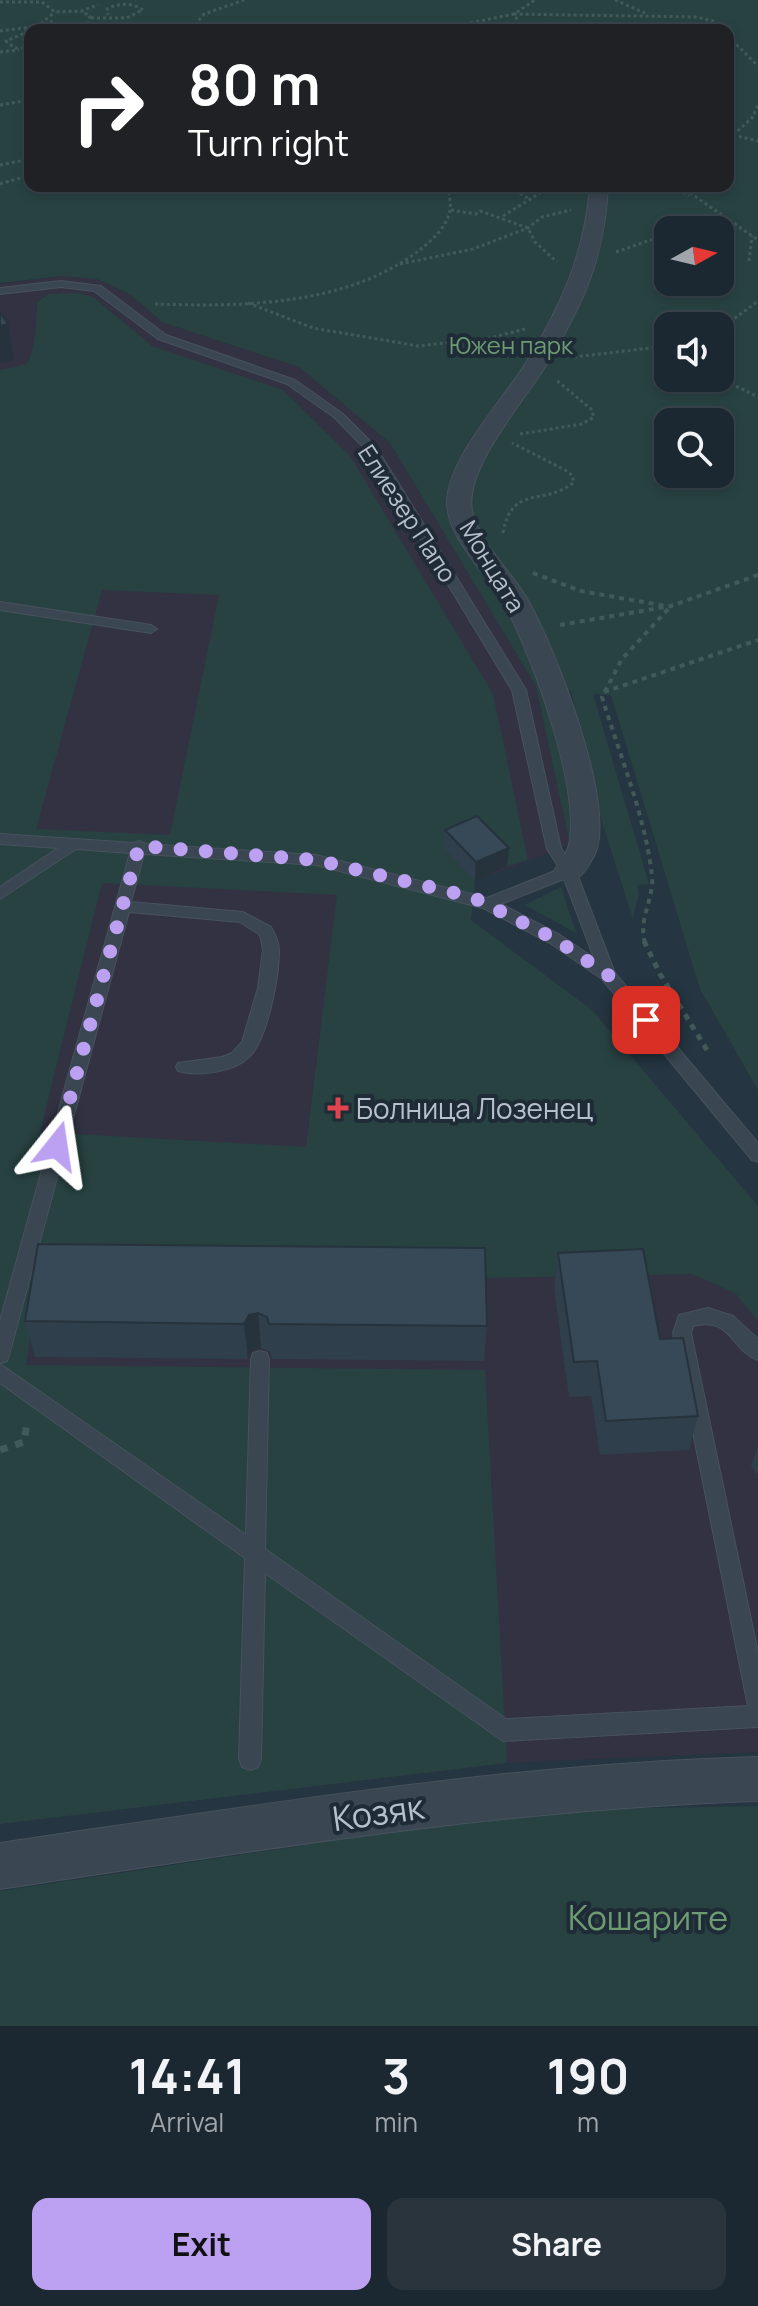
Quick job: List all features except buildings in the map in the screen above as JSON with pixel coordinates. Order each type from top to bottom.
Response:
[{"type":"street","name":"Монцата","points":[[569,871],[585,843],[582,799],[552,674],[531,629],[476,542],[459,506],[460,493],[494,426],[543,366],[596,235],[599,195]]},
{"type":"street","name":"Козяк","points":[[0,1866],[542,1788],[656,1780],[758,1779]]},
{"type":"lane","name":"Елиезер Папо","points":[[0,291],[61,284],[97,288],[162,337],[291,382],[339,416],[372,449],[519,690],[554,849],[569,871],[608,975],[758,1155]]},
{"type":"lane","points":[[0,606],[151,629]]},
{"type":"lane","points":[[0,839],[316,860],[488,904],[555,939],[608,975]]},
{"type":"lane","points":[[0,894],[75,843]]},
{"type":"lane","points":[[0,1355],[139,846]]},
{"type":"lane","points":[[488,904],[569,871]]},
{"type":"lane","points":[[122,906],[243,917],[266,931],[271,948],[254,1039],[245,1052],[232,1060],[217,1065],[184,1067]]},
{"type":"lane","points":[[758,1352],[723,1317],[701,1314],[686,1321],[682,1333],[758,1705]]},
{"type":"lane","points":[[250,1759],[260,1359]]},
{"type":"lane","points":[[0,1372],[503,1730],[758,1716]]},
{"type":"path","points":[[196,24],[204,14],[244,0]]},
{"type":"path","points":[[514,14],[535,0]]},
{"type":"path","points":[[615,0],[648,15]]},
{"type":"path","points":[[0,2],[44,1],[55,12],[81,11],[98,2],[107,9],[108,15]]},
{"type":"path","points":[[107,9],[127,4],[143,10],[135,16],[118,18]]},
{"type":"path","points":[[81,11],[91,18],[108,15],[126,24]]},
{"type":"path","points":[[42,24],[50,21],[55,12]]},
{"type":"path","points":[[514,14],[520,24]]},
{"type":"path","points":[[465,24],[514,14],[697,17],[716,24]]},
{"type":"path","points":[[89,24],[91,18]]},
{"type":"path","points":[[50,21],[56,24]]},
{"type":"path","points":[[0,31],[24,31]]},
{"type":"path","points":[[0,42],[24,32]]},
{"type":"path","points":[[6,41],[10,46],[24,47]]},
{"type":"path","points":[[734,42],[758,66]]},
{"type":"path","points":[[0,52],[24,49]]},
{"type":"path","points":[[0,105],[24,101]]},
{"type":"path","points":[[734,131],[752,118],[758,105]]},
{"type":"path","points":[[734,135],[758,141]]},
{"type":"path","points":[[0,165],[24,160]]},
{"type":"path","points":[[0,184],[24,177]]},
{"type":"path","points":[[177,305],[247,302],[324,293],[369,279],[433,239],[451,210],[449,192]]},
{"type":"path","points":[[518,192],[531,200]]},
{"type":"path","points":[[502,217],[542,192]]},
{"type":"path","points":[[684,192],[696,198]]},
{"type":"path","points":[[688,192],[758,240]]},
{"type":"path","points":[[394,265],[473,249],[528,228],[543,216],[599,195]]},
{"type":"path","points":[[451,210],[476,214],[480,211],[528,228],[535,242],[583,271],[654,240]]},
{"type":"path","points":[[716,216],[721,214]]},
{"type":"path","points":[[749,261],[752,236]]},
{"type":"path","points":[[734,319],[758,301]]},
{"type":"path","points":[[247,302],[313,328],[418,346],[490,338],[519,330],[556,328]]},
{"type":"path","points":[[476,542],[505,551],[504,526],[515,504],[528,496],[565,490],[574,482],[572,475],[561,466],[519,449],[512,443],[513,436],[517,434],[582,424],[594,417],[591,409],[559,384],[543,366],[578,355],[654,347]]},
{"type":"path","points":[[734,385],[758,397]]},
{"type":"path","points":[[751,577],[758,568]]},
{"type":"path","points":[[530,571],[550,582],[577,590],[671,606]]},
{"type":"path","points":[[531,629],[671,606],[758,575]]},
{"type":"path","points":[[671,606],[627,652],[602,697],[645,838],[652,878],[642,919],[642,933],[668,986],[709,1054]]},
{"type":"path","points":[[603,692],[758,640]]},
{"type":"path","points":[[0,1450],[24,1442],[32,1395]]},
{"type":"shaded area","name":"Болница Лозенец","points":[[61,276],[97,279],[131,295],[162,322],[299,367],[390,443],[536,686],[570,845],[475,881],[471,920],[592,1010],[758,1206],[758,1752],[507,1763],[0,1824],[0,284]]},
{"type":"green space","name":"Южен парк","points":[[0,0],[758,0],[758,1090],[700,989],[611,695],[593,694],[649,884],[637,885],[639,893],[633,919],[602,822],[571,691],[550,686],[578,836],[570,845],[536,686],[390,443],[299,367],[162,322],[131,295],[97,279],[61,276],[0,283]]},
{"type":"green space","name":"Болница Лозенец","points":[[78,293],[93,297],[152,346],[283,390],[350,456],[493,694],[528,860],[507,866],[476,834],[445,848],[475,881],[471,920],[592,1010],[758,1206],[758,1321],[735,1293],[692,1274],[482,1278],[41,1274],[26,1365],[485,1370],[507,1763],[0,1824],[0,370],[27,364],[34,343],[37,302],[49,294]],"holes":[[[102,590],[219,595],[170,835],[36,829]],[[102,883],[337,895],[306,1147],[40,1132]]]},
{"type":"green space","points":[[561,887],[576,933],[525,905]]},
{"type":"green space","name":"Кошарите","points":[[758,1806],[758,2026],[0,2026],[0,1891],[539,1810]]},
{"type":"place","name":"Болница Лозенец","points":[[338,1108]]},
{"type":"route","points":[[57,1146],[139,846],[316,860],[472,897],[555,939],[608,975],[646,1020]]}]
